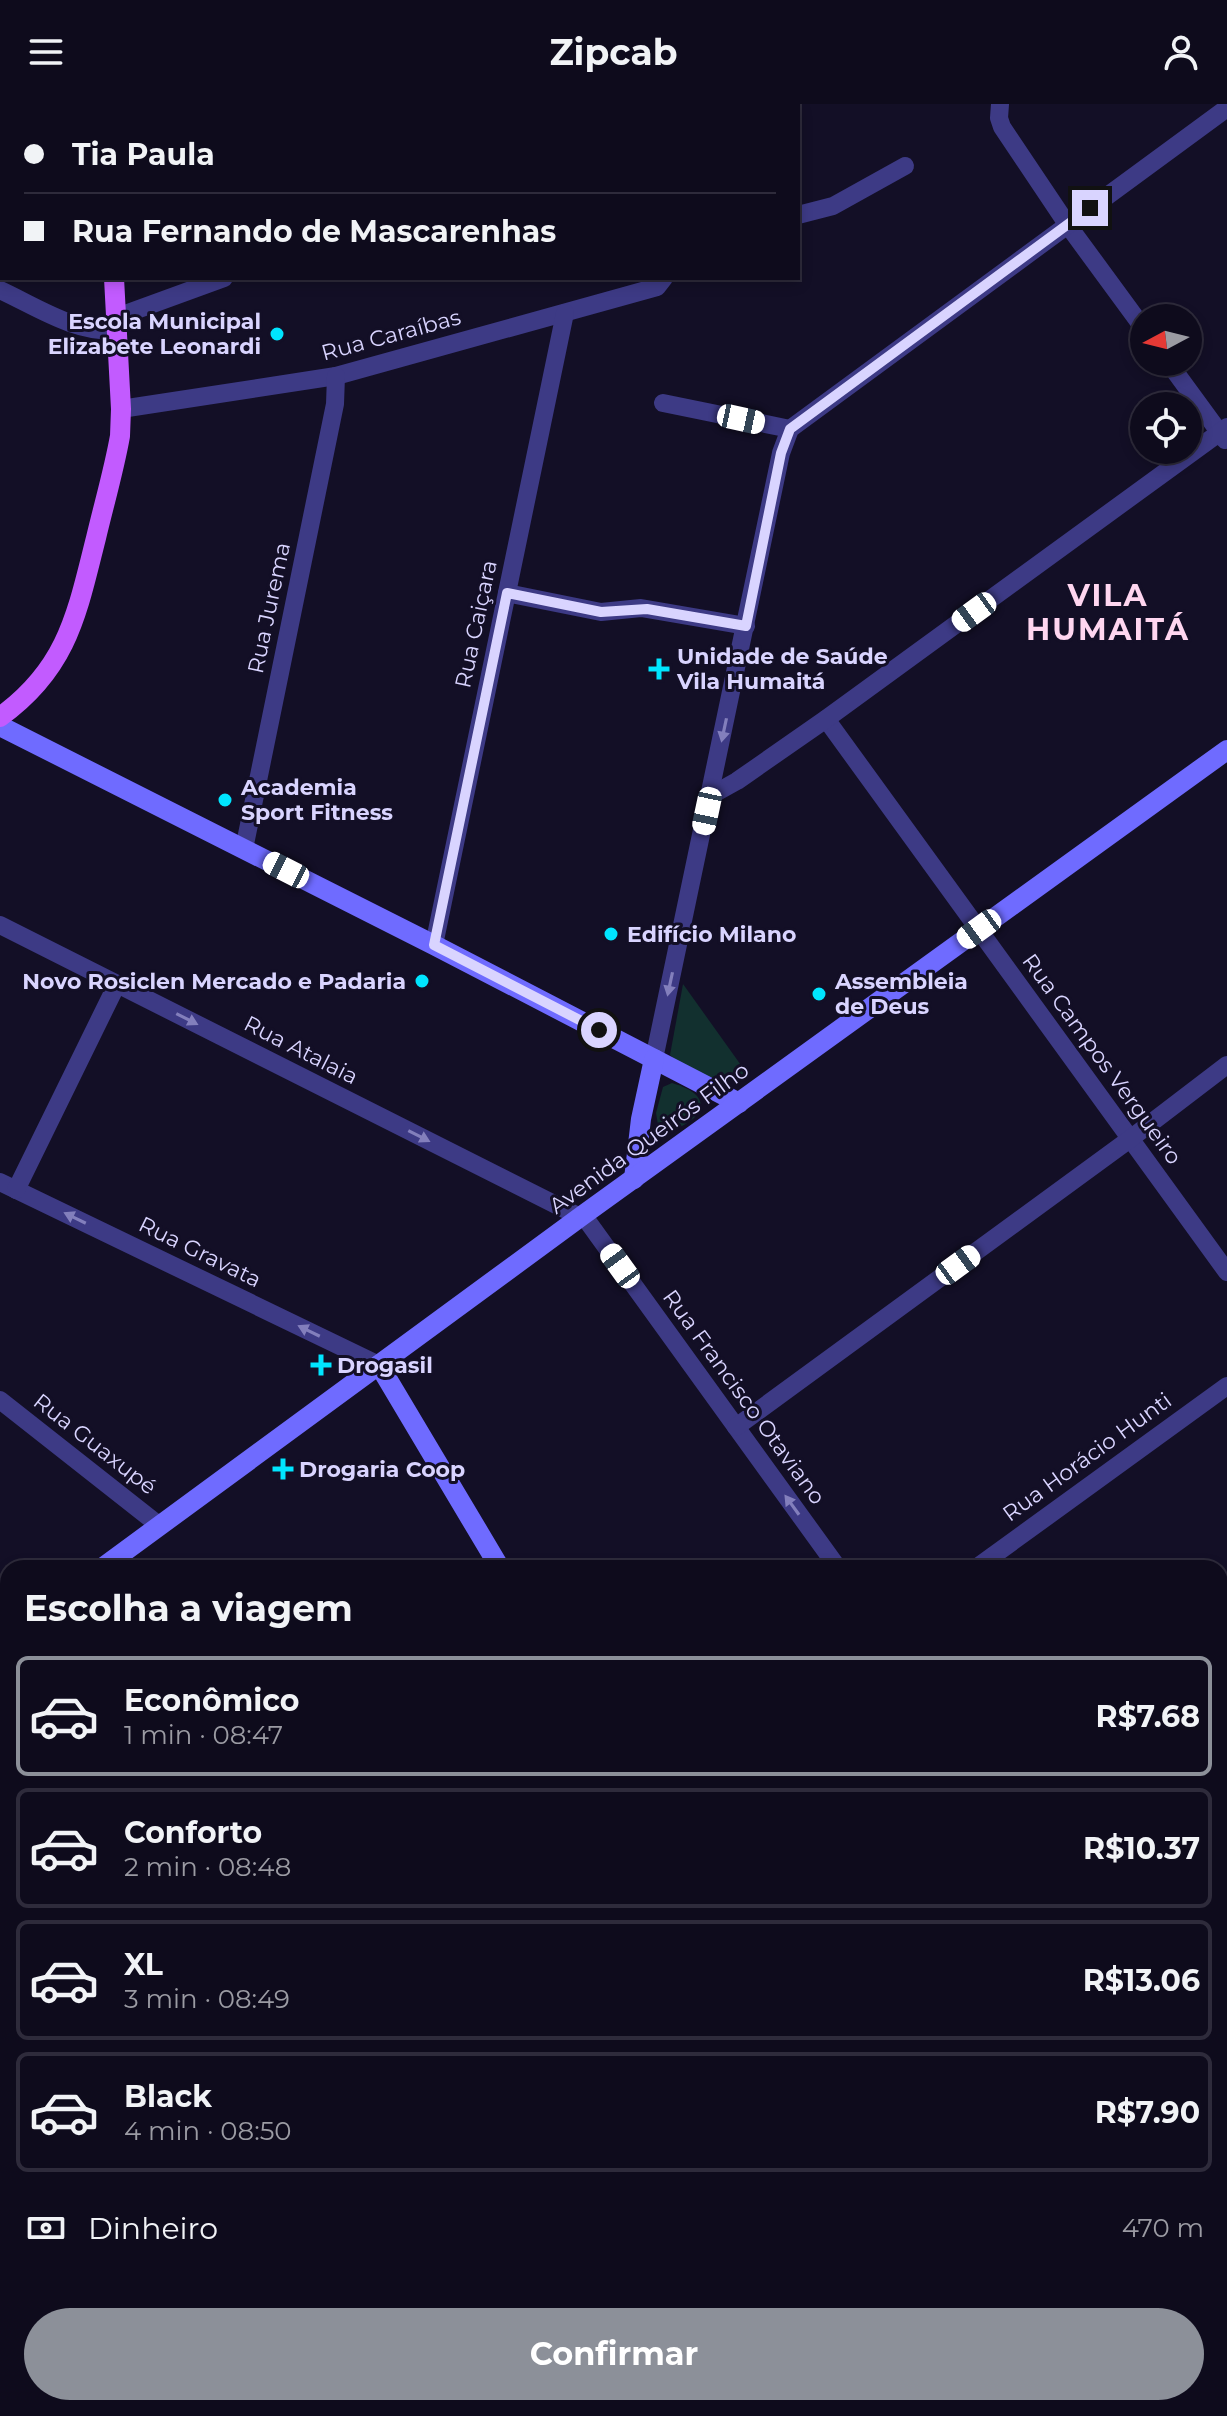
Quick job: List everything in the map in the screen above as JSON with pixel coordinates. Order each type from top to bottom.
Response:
[{"type":"main road","points":[[0,717],[44,676],[70,633],[116,457],[121,409],[114,280]]},
{"type":"main road","points":[[117,320],[129,280]]},
{"type":"main road","points":[[0,726],[739,1103]]},
{"type":"main road","name":"Avenida Queirós Filho","points":[[113,1560],[582,1216],[1227,750]]},
{"type":"main road","points":[[634,1179],[641,1119],[654,1059]]},
{"type":"main road","points":[[379,1365],[495,1560]]},
{"type":"street","points":[[999,106],[1002,127],[1130,310]]},
{"type":"street","points":[[654,1059],[781,453],[790,429],[1227,108]]},
{"type":"street","points":[[800,214],[833,206],[905,166]]},
{"type":"street","points":[[0,290],[85,329],[101,332],[117,320],[219,280]]},
{"type":"street","name":"Rua Caraíbas","points":[[121,409],[336,376],[657,287],[662,280]]},
{"type":"street","name":"Rua Caiçara","points":[[434,945],[565,313]]},
{"type":"street","name":"Rua Jurema","points":[[244,849],[335,404],[336,376]]},
{"type":"street","points":[[710,796],[737,781],[826,719],[1225,434],[1179,376]]},
{"type":"street","points":[[663,403],[790,429]]},
{"type":"street","points":[[507,593],[601,612],[647,609],[746,626]]},
{"type":"street","name":"Rua Campos Vergueiro","points":[[826,719],[1227,1272]]},
{"type":"street","name":"Rua Atalaia","points":[[0,925],[582,1216]]},
{"type":"street","points":[[8,1186],[117,984]]},
{"type":"street","points":[[736,1427],[1227,1065]]},
{"type":"street","name":"Rua Gravata","points":[[8,1186],[379,1365]]},
{"type":"street","name":"Rua Francisco Otaviano","points":[[582,1216],[832,1560]]},
{"type":"street","name":"Rua Horácio Hunti","points":[[987,1560],[1227,1386]]},
{"type":"street","name":"Rua Guaxupé","points":[[0,1400],[160,1526]]},
{"type":"green space","points":[[683,984],[748,1075],[728,1080],[707,1077],[670,1055]]},
{"type":"green space","points":[[672,1083],[695,1094],[701,1107],[692,1120],[670,1131],[658,1125],[656,1113],[663,1087]]},
{"type":"place","name":"Escola Municipal Elizabete Leonardi","points":[[277,334]]},
{"type":"place","name":"Unidade de Saúde Vila Humaitá","points":[[659,669]]},
{"type":"place","name":"Academia Sport Fitness","points":[[225,800]]},
{"type":"place","name":"Edifício Milano","points":[[611,934]]},
{"type":"place","name":"Novo Rosiclen Mercado e Padaria","points":[[422,981]]},
{"type":"place","name":"Assembleia de Deus","points":[[819,994]]},
{"type":"place","name":"Drogasil","points":[[321,1365]]},
{"type":"place","name":"Drogaria Coop","points":[[283,1469]]},
{"type":"district","name":"VILA HUMAITÁ","points":[[1108,612]]},
{"type":"route","points":[[599,1030],[434,945],[507,593],[601,612],[641,608],[746,626],[781,453],[790,429],[1090,208]]}]
